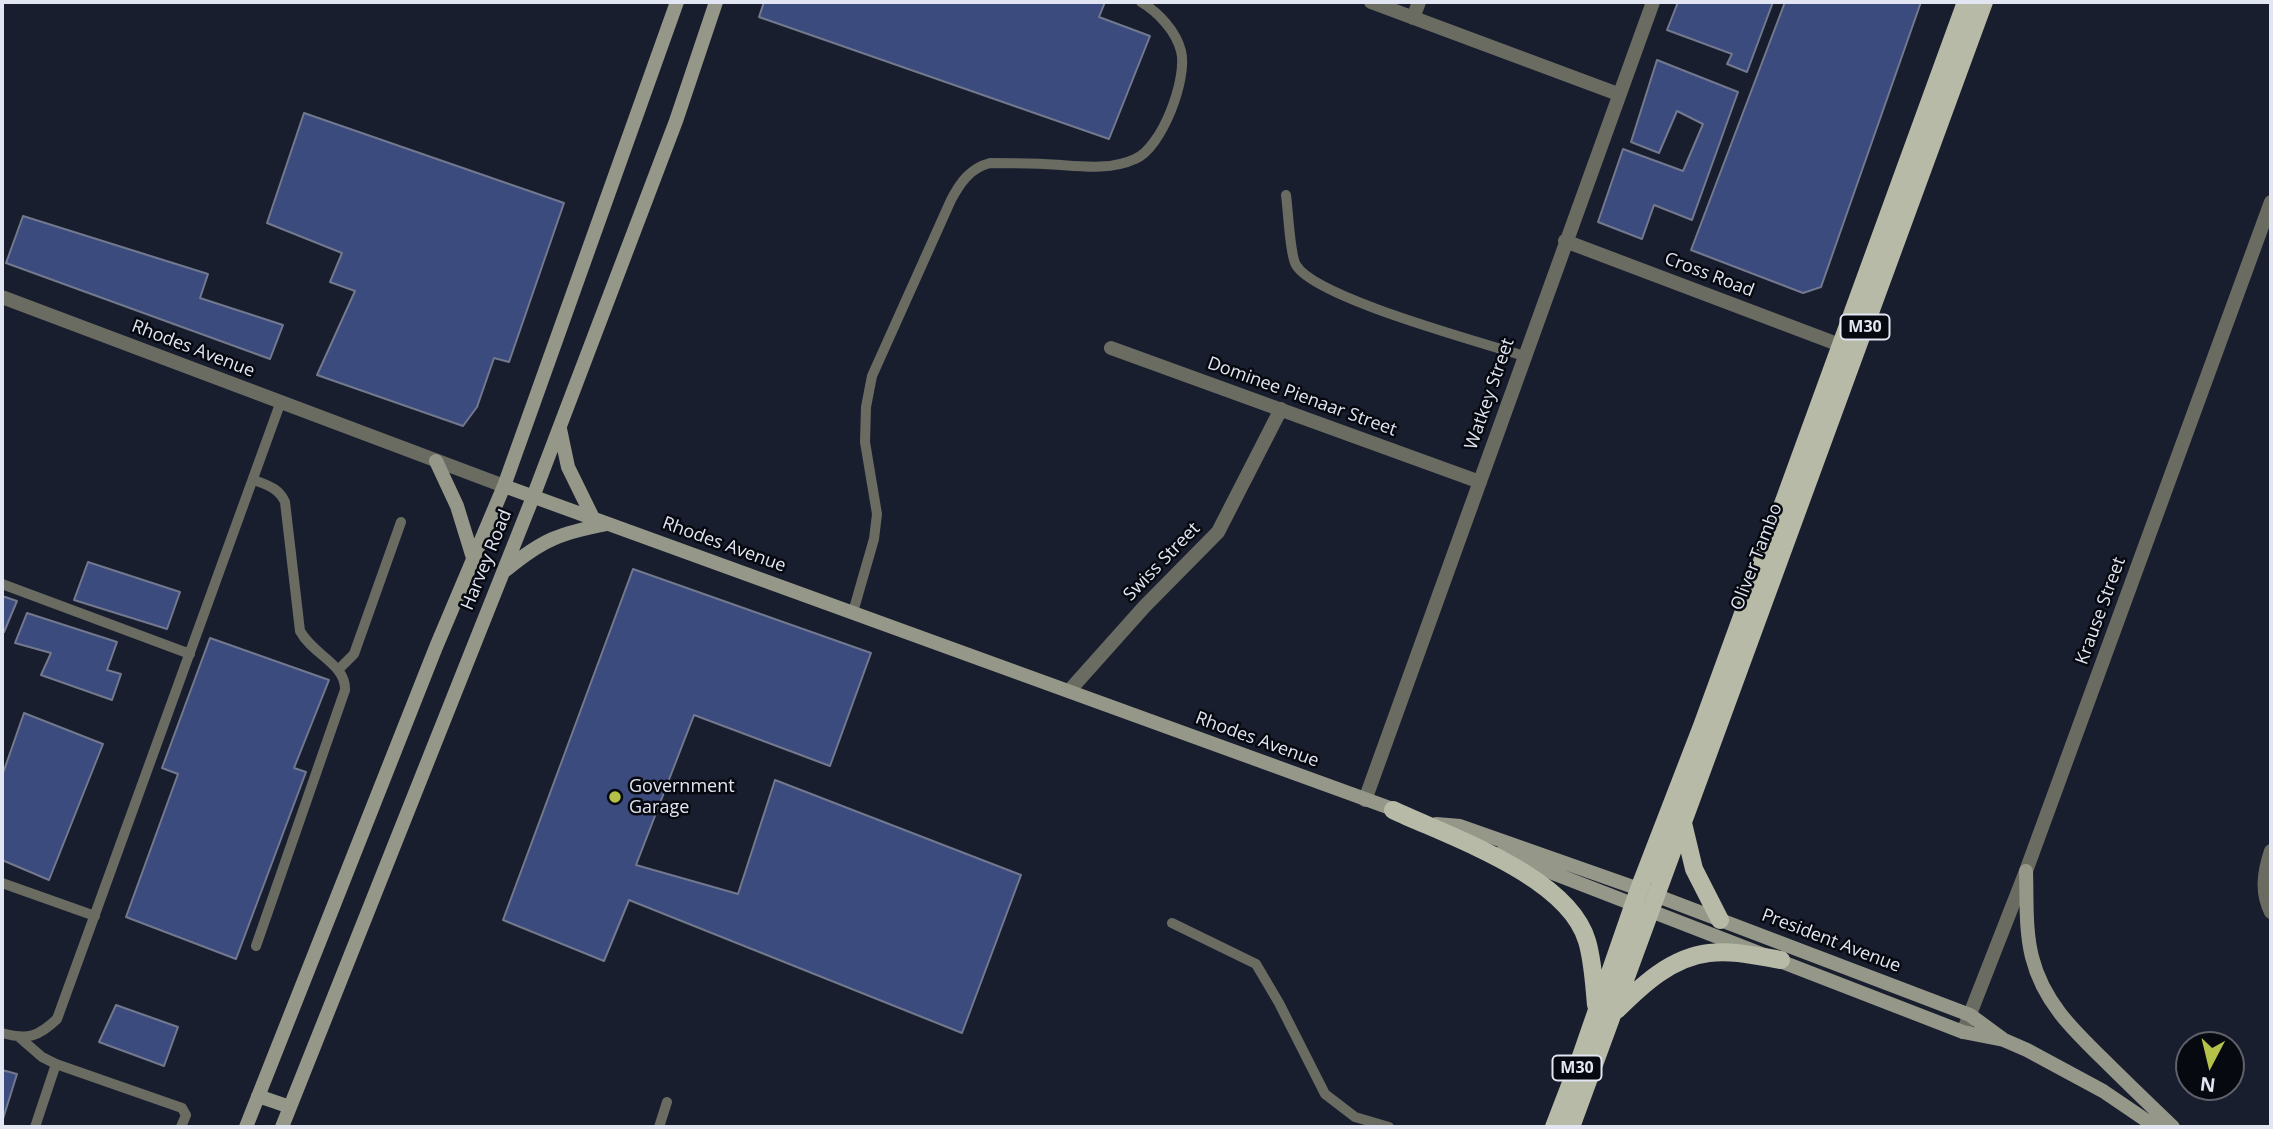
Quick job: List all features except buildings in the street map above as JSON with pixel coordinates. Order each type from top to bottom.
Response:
[{"type":"main road","name":"Harvey Road","points":[[246,1127],[504,486],[677,2]]},
{"type":"main road","name":"Harvey Road","points":[[282,1127],[533,497],[671,134],[716,2]]},
{"type":"main road","name":"Oliver Tambo","points":[[1571,1127],[1604,1012],[1645,900],[1702,726],[1966,2]]},
{"type":"main road","name":"Oliver Tambo","points":[[1645,900],[1683,823],[1735,675],[1858,349],[1984,2]]},
{"type":"main road","points":[[559,428],[568,467],[593,518]]},
{"type":"main road","points":[[436,461],[457,506],[473,558]]},
{"type":"main road","name":"Rhodes Avenue","points":[[504,486],[1436,824],[1457,836],[1645,900]]},
{"type":"main road","points":[[503,572],[539,544],[555,536],[608,524]]},
{"type":"main road","points":[[1393,810],[1506,863],[1561,898],[1578,920],[1587,941],[1604,1012],[1671,965],[1707,953],[1739,953],[1781,960]]},
{"type":"main road","points":[[1683,823],[1694,869],[1720,920]]},
{"type":"main road","points":[[2026,871],[2027,921],[2032,955],[2046,993],[2056,1010],[2078,1036],[2173,1127]]},
{"type":"main road","name":"President Avenue","points":[[1645,900],[1720,920],[1970,1016],[2004,1040],[2103,1091],[2156,1127]]},
{"type":"main road","name":"President Avenue","points":[[1645,900],[1781,960],[1963,1032],[2004,1040]]},
{"type":"main road","name":"Oliver Tambo","points":[[1554,1127],[1579,1062],[1604,1012]]},
{"type":"main road","points":[[258,1096],[290,1107]]},
{"type":"street","points":[[1371,2],[1618,94]]},
{"type":"street","points":[[1413,18],[1419,2]]},
{"type":"street","name":"Watkey Street","points":[[1364,800],[1653,2]]},
{"type":"street","name":"Krause Street","points":[[1963,1032],[2026,871],[2271,202]]},
{"type":"street","name":"Cross Road","points":[[1565,241],[1840,345]]},
{"type":"street","name":"Rhodes Avenue","points":[[2,297],[280,404],[504,486]]},
{"type":"street","name":"Dominee Pienaar Street","points":[[1111,348],[1480,482]]},
{"type":"street","name":"Swiss Street","points":[[1069,691],[1144,607],[1218,532],[1281,410]]},
{"type":"street","points":[[2271,851],[2266,866],[2264,890],[2271,912]]},
{"type":"lane","points":[[853,612],[874,539],[877,514],[865,442],[866,407],[872,376],[951,200],[963,180],[981,165],[1115,165],[1137,159],[1152,145],[1165,123],[1183,75],[1181,51],[1170,28],[1141,2]]},
{"type":"lane","points":[[1286,195],[1295,264],[1313,281],[1344,298],[1524,356]]},
{"type":"lane","points":[[19,1038],[41,1034],[57,1019],[280,404]]},
{"type":"lane","points":[[254,480],[274,488],[282,494],[285,502],[300,631],[307,644],[339,669],[345,681],[345,690],[256,946]]},
{"type":"lane","points":[[339,669],[354,654],[401,522]]},
{"type":"lane","points":[[2,584],[190,654]]},
{"type":"lane","points":[[2,883],[95,916]]},
{"type":"lane","points":[[1172,923],[1256,964],[1325,1094],[1355,1117],[1389,1127]]},
{"type":"lane","points":[[2,1033],[19,1038],[42,1057],[56,1064],[182,1108],[186,1115],[181,1127]]},
{"type":"lane","points":[[35,1127],[56,1064]]},
{"type":"lane","points":[[659,1127],[667,1102]]},
{"type":"place","name":"Government Garage","points":[[615,797]]}]
